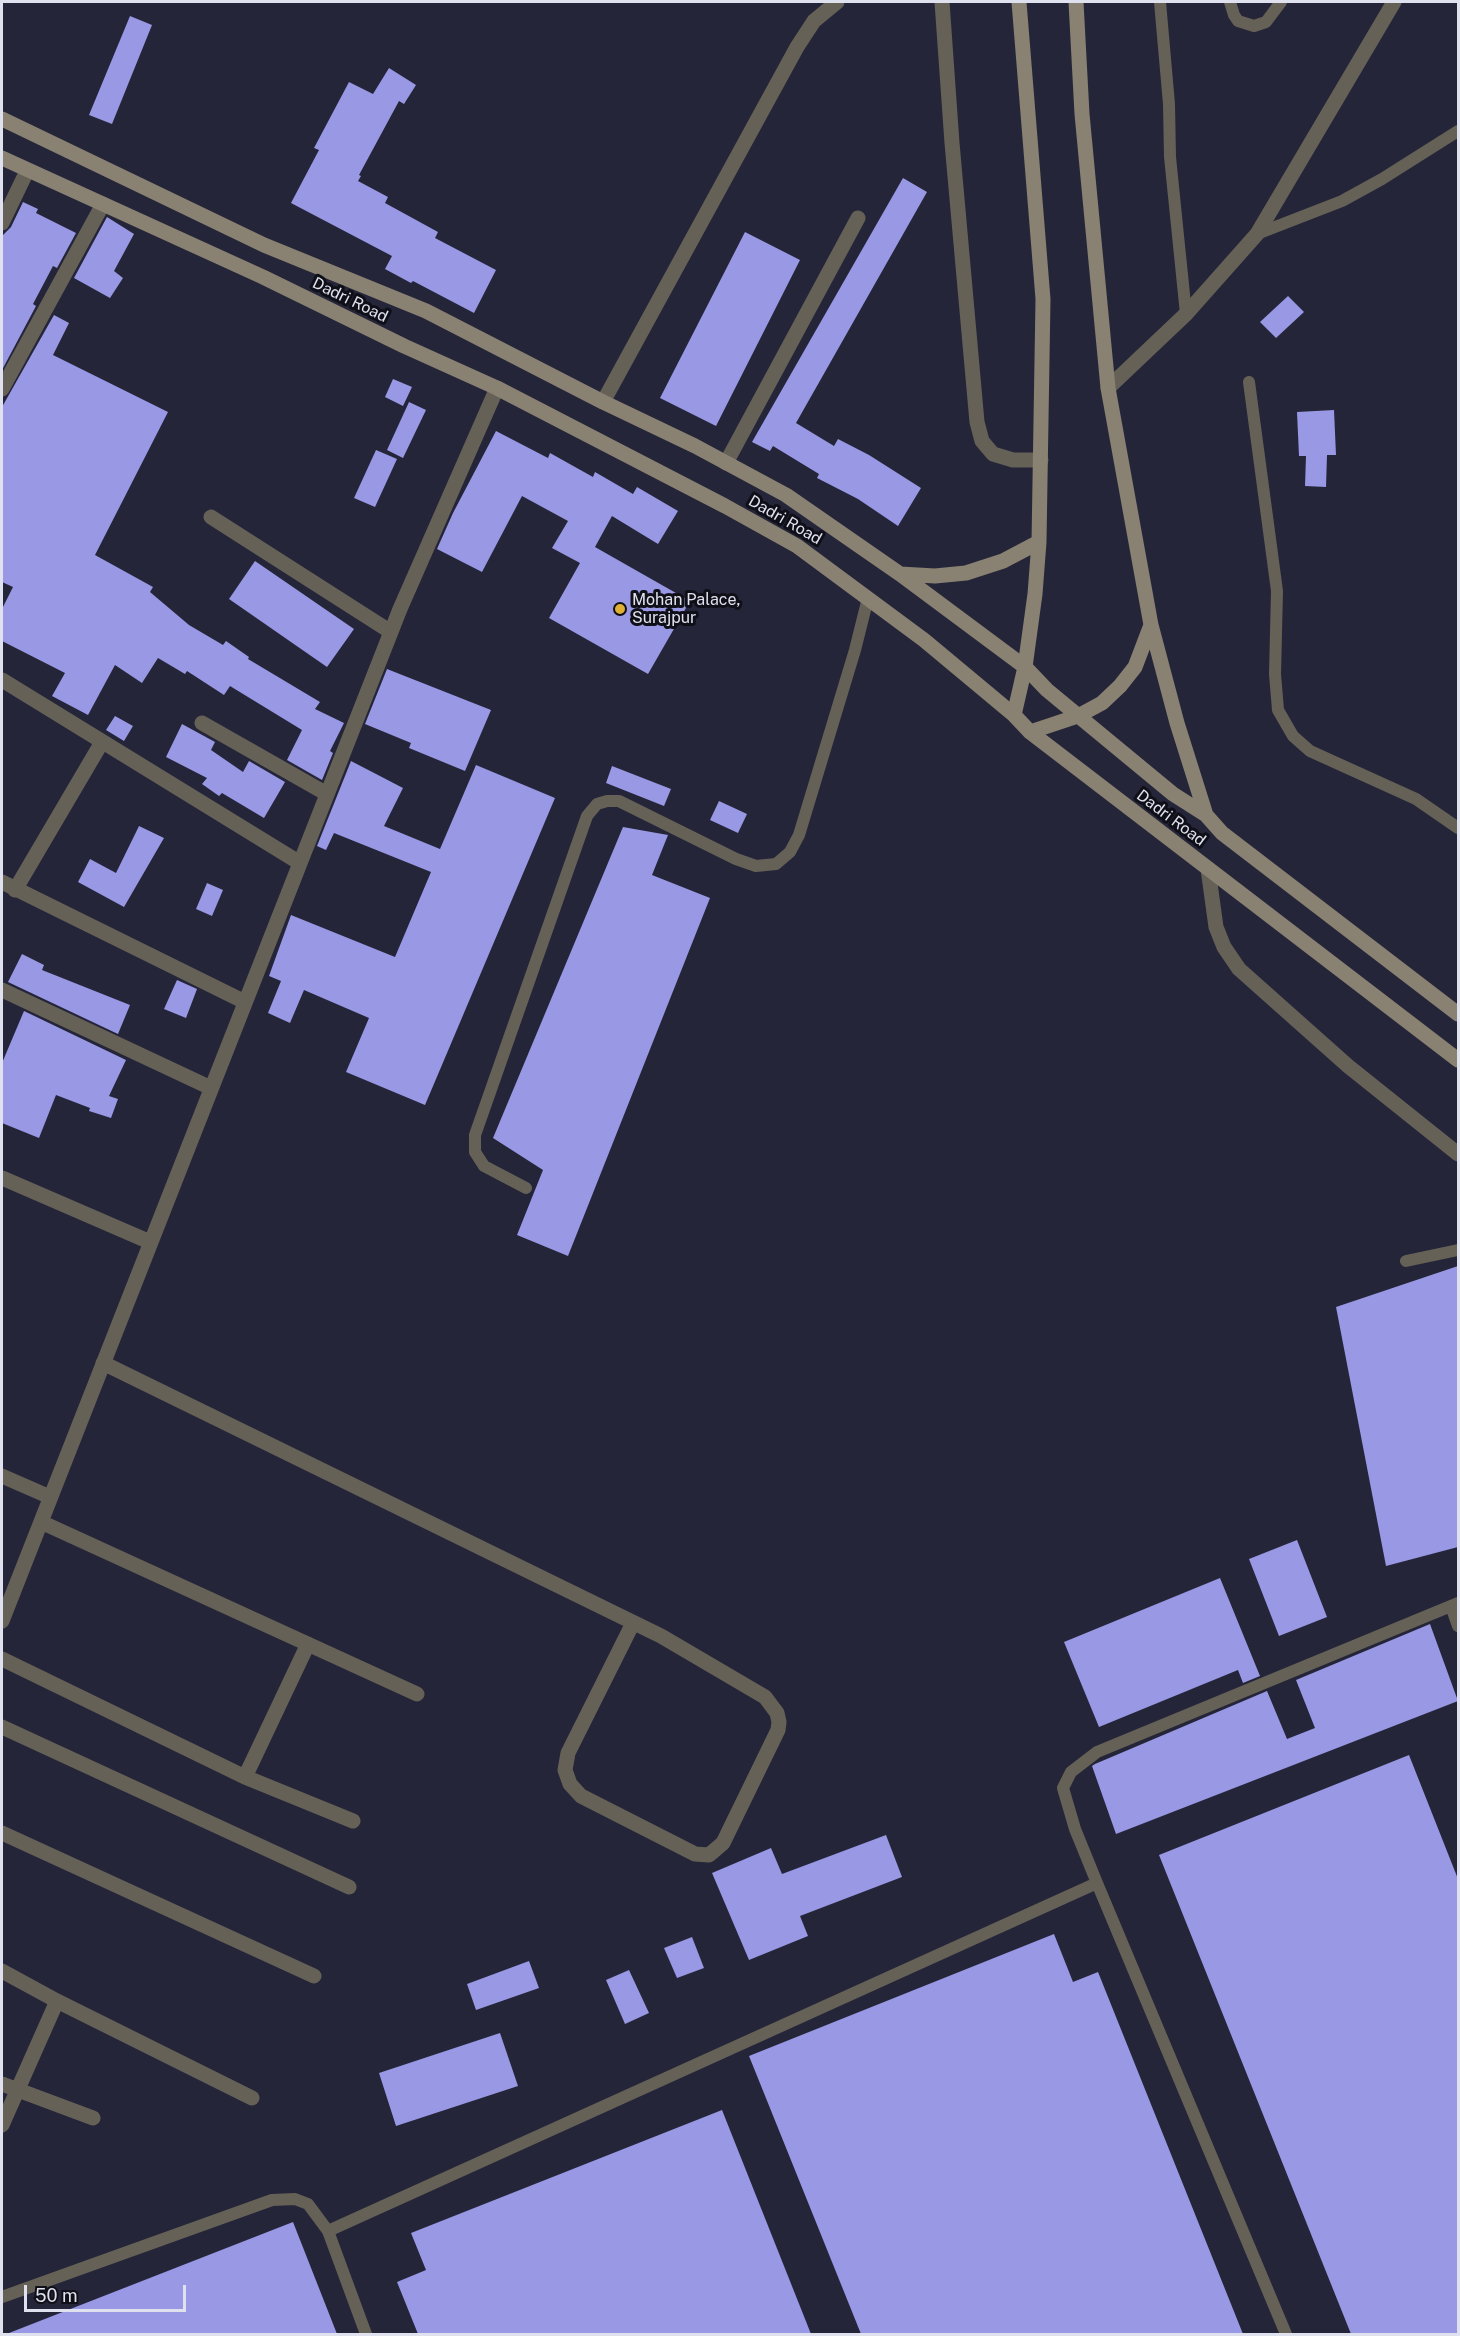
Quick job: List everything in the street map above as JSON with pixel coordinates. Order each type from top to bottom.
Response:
[{"type":"main road","points":[[1014,715],[1035,594],[1039,542],[1043,299],[1019,2]]},
{"type":"main road","points":[[1076,2],[1082,114],[1108,388],[1151,625],[1177,723],[1206,815]]},
{"type":"main road","name":"Dadri Road","points":[[2,119],[264,245],[426,311],[786,495],[900,574],[1024,667],[1047,690],[1173,794],[1206,815],[1222,833],[1458,1014]]},
{"type":"main road","name":"Dadri Road","points":[[2,158],[263,277],[404,346],[497,388],[797,546],[924,640],[1014,715],[1030,732],[1458,1060]]},
{"type":"main road","points":[[900,574],[936,576],[966,573],[1002,561],[1039,542]]},
{"type":"main road","points":[[1030,732],[1078,716],[1102,703],[1135,667],[1151,625]]},
{"type":"street","points":[[603,402],[797,47],[814,21],[837,2]]},
{"type":"street","points":[[942,2],[977,422],[982,441],[993,454],[1013,460],[1041,460]]},
{"type":"street","points":[[1108,388],[1186,314],[1257,234],[1394,2]]},
{"type":"street","points":[[2,223],[27,171]]},
{"type":"street","points":[[2,389],[102,204]]},
{"type":"street","points":[[726,463],[858,218]]},
{"type":"street","points":[[2,1621],[391,632],[497,388]]},
{"type":"street","points":[[211,518],[391,632]]},
{"type":"street","points":[[2,680],[300,863]]},
{"type":"street","points":[[202,723],[327,794]]},
{"type":"street","points":[[15,890],[102,742]]},
{"type":"street","points":[[1208,869],[1215,927],[1224,947],[1239,969],[1348,1066],[1458,1154]]},
{"type":"street","points":[[2,882],[245,1002]]},
{"type":"street","points":[[2,990],[211,1088]]},
{"type":"street","points":[[2,1178],[150,1242]]},
{"type":"street","points":[[103,1363],[661,1636],[765,1697],[777,1713],[778,1730],[723,1843],[709,1854],[695,1854],[581,1796],[570,1784],[565,1770],[568,1753],[633,1623]]},
{"type":"street","points":[[2,1476],[50,1497]]},
{"type":"street","points":[[41,1522],[417,1694]]},
{"type":"street","points":[[245,1777],[308,1644]]},
{"type":"street","points":[[2,1659],[245,1777],[353,1821]]},
{"type":"street","points":[[2,1727],[349,1887]]},
{"type":"street","points":[[2,1833],[314,1976]]},
{"type":"street","points":[[2,1971],[57,2001],[252,2098]]},
{"type":"street","points":[[2,2125],[9,2087],[57,2001]]},
{"type":"street","points":[[9,2087],[93,2118]]},
{"type":"lane","points":[[1160,2],[1170,157],[1186,314]]},
{"type":"lane","points":[[1230,2],[1238,21],[1254,26],[1266,22],[1281,2]]},
{"type":"lane","points":[[1257,234],[1342,201],[1458,130]]},
{"type":"lane","points":[[1249,381],[1277,591],[1275,674],[1278,710],[1293,736],[1310,751],[1416,799],[1458,828]]},
{"type":"lane","points":[[526,1188],[484,1166],[475,1152],[475,1135],[586,816],[597,804],[619,801],[736,859],[756,866],[776,864],[790,852],[799,835],[855,650],[868,598]]},
{"type":"lane","points":[[1406,1261],[1458,1251]]},
{"type":"lane","points":[[1286,2334],[1096,1883],[1075,1829],[1063,1788],[1066,1779],[1079,1765],[1097,1752],[1455,1604],[1458,1626]]},
{"type":"lane","points":[[327,2231],[1096,1883]]},
{"type":"lane","points":[[2,2297],[272,2200],[295,2199],[308,2204],[327,2231],[366,2334]]},
{"type":"building","points":[[130,16],[152,25],[112,124],[89,115]]},
{"type":"building","points":[[389,68],[416,85],[404,104],[399,101],[359,175],[361,176],[358,181],[388,197],[385,203],[438,232],[435,238],[496,270],[474,313],[385,269],[392,256],[291,203],[319,150],[314,148],[349,82],[373,94]]},
{"type":"building","points":[[903,178],[927,192],[796,423],[834,446],[838,439],[869,455],[921,488],[898,526],[858,499],[817,478],[819,474],[773,446],[770,451],[752,442]]},
{"type":"building","points":[[23,202],[38,209],[36,213],[76,233],[57,268],[53,266],[33,304],[36,306],[2,370],[2,236],[11,227]]},
{"type":"building","points":[[107,217],[134,234],[114,271],[123,278],[110,298],[74,278]]},
{"type":"building","points":[[745,232],[800,260],[716,426],[660,398]]},
{"type":"building","points":[[1288,296],[1304,312],[1276,338],[1260,322]]},
{"type":"building","points":[[54,315],[69,323],[53,355],[168,412],[95,555],[153,587],[150,592],[189,625],[223,645],[226,641],[249,657],[248,659],[320,702],[315,709],[344,723],[330,751],[333,753],[322,780],[287,760],[302,730],[230,686],[224,695],[187,671],[185,674],[158,658],[142,683],[115,665],[88,715],[52,696],[65,673],[2,641],[2,609],[13,587],[2,582],[2,407]]},
{"type":"building","points":[[393,379],[412,387],[403,406],[385,397]]},
{"type":"building","points":[[409,402],[426,410],[403,458],[387,450]]},
{"type":"building","points":[[1334,410],[1336,455],[1327,455],[1326,487],[1305,486],[1306,456],[1299,456],[1297,412]]},
{"type":"building","points":[[496,431],[548,458],[550,453],[593,477],[595,472],[633,494],[637,487],[678,511],[658,544],[612,516],[595,547],[690,601],[648,674],[549,618],[580,563],[552,548],[568,521],[522,496],[482,572],[437,549]]},
{"type":"building","points":[[376,450],[397,459],[375,507],[354,498]]},
{"type":"building","points":[[255,561],[354,629],[327,667],[229,599]]},
{"type":"building","points":[[387,669],[491,710],[465,771],[409,748],[411,743],[365,724]]},
{"type":"building","points":[[115,716],[133,726],[124,741],[106,730]]},
{"type":"building","points":[[182,724],[215,742],[211,750],[243,772],[249,761],[285,782],[264,818],[222,793],[219,796],[202,784],[207,778],[166,757]]},
{"type":"building","points":[[351,761],[403,788],[384,826],[440,849],[476,765],[555,798],[425,1105],[346,1072],[369,1018],[304,990],[290,1023],[268,1013],[281,981],[269,976],[291,915],[395,957],[431,872],[334,833],[326,850],[317,846]]},
{"type":"building","points":[[612,766],[671,789],[664,806],[606,783]]},
{"type":"building","points":[[719,801],[747,814],[738,833],[710,820]]},
{"type":"building","points":[[139,826],[164,838],[124,907],[78,882],[90,859],[116,873]]},
{"type":"building","points":[[623,827],[668,835],[652,875],[710,898],[568,1256],[517,1235],[543,1170],[493,1138]]},
{"type":"building","points":[[207,883],[223,890],[212,916],[196,909]]},
{"type":"building","points":[[22,954],[44,965],[42,970],[130,1005],[118,1034],[8,982]]},
{"type":"building","points":[[177,980],[197,989],[186,1018],[164,1009]]},
{"type":"building","points":[[24,1011],[126,1060],[109,1096],[118,1099],[111,1118],[89,1111],[90,1108],[56,1095],[39,1138],[2,1123],[2,1063]]},
{"type":"building","points":[[1458,1266],[1458,1547],[1386,1566],[1336,1307]]},
{"type":"building","points":[[1297,1540],[1327,1617],[1279,1636],[1249,1559]]},
{"type":"building","points":[[1220,1578],[1260,1676],[1243,1683],[1238,1670],[1099,1727],[1064,1642]]},
{"type":"building","points":[[1430,1624],[1458,1701],[1116,1834],[1092,1766],[1267,1691],[1287,1739],[1315,1728],[1296,1680]]},
{"type":"building","points":[[1409,1755],[1458,1879],[1458,2334],[1351,2334],[1159,1855]]},
{"type":"building","points":[[886,1835],[902,1877],[800,1916],[808,1936],[749,1960],[712,1873],[771,1848],[782,1874]]},
{"type":"building","points":[[1054,1934],[1073,1982],[1098,1972],[1243,2334],[861,2334],[749,2056]]},
{"type":"building","points":[[692,1937],[704,1968],[677,1978],[664,1948]]},
{"type":"building","points":[[529,1961],[539,1988],[476,2010],[467,1984]]},
{"type":"building","points":[[629,1970],[649,2013],[625,2024],[606,1980]]},
{"type":"building","points":[[500,2033],[518,2086],[396,2126],[379,2073]]},
{"type":"building","points":[[722,2110],[811,2334],[418,2334],[397,2282],[426,2270],[411,2233]]},
{"type":"building","points":[[293,2222],[337,2334],[9,2334],[9,2333]]},
{"type":"place","name":"Mohan Palace, Surajpur","points":[[620,609]]}]
